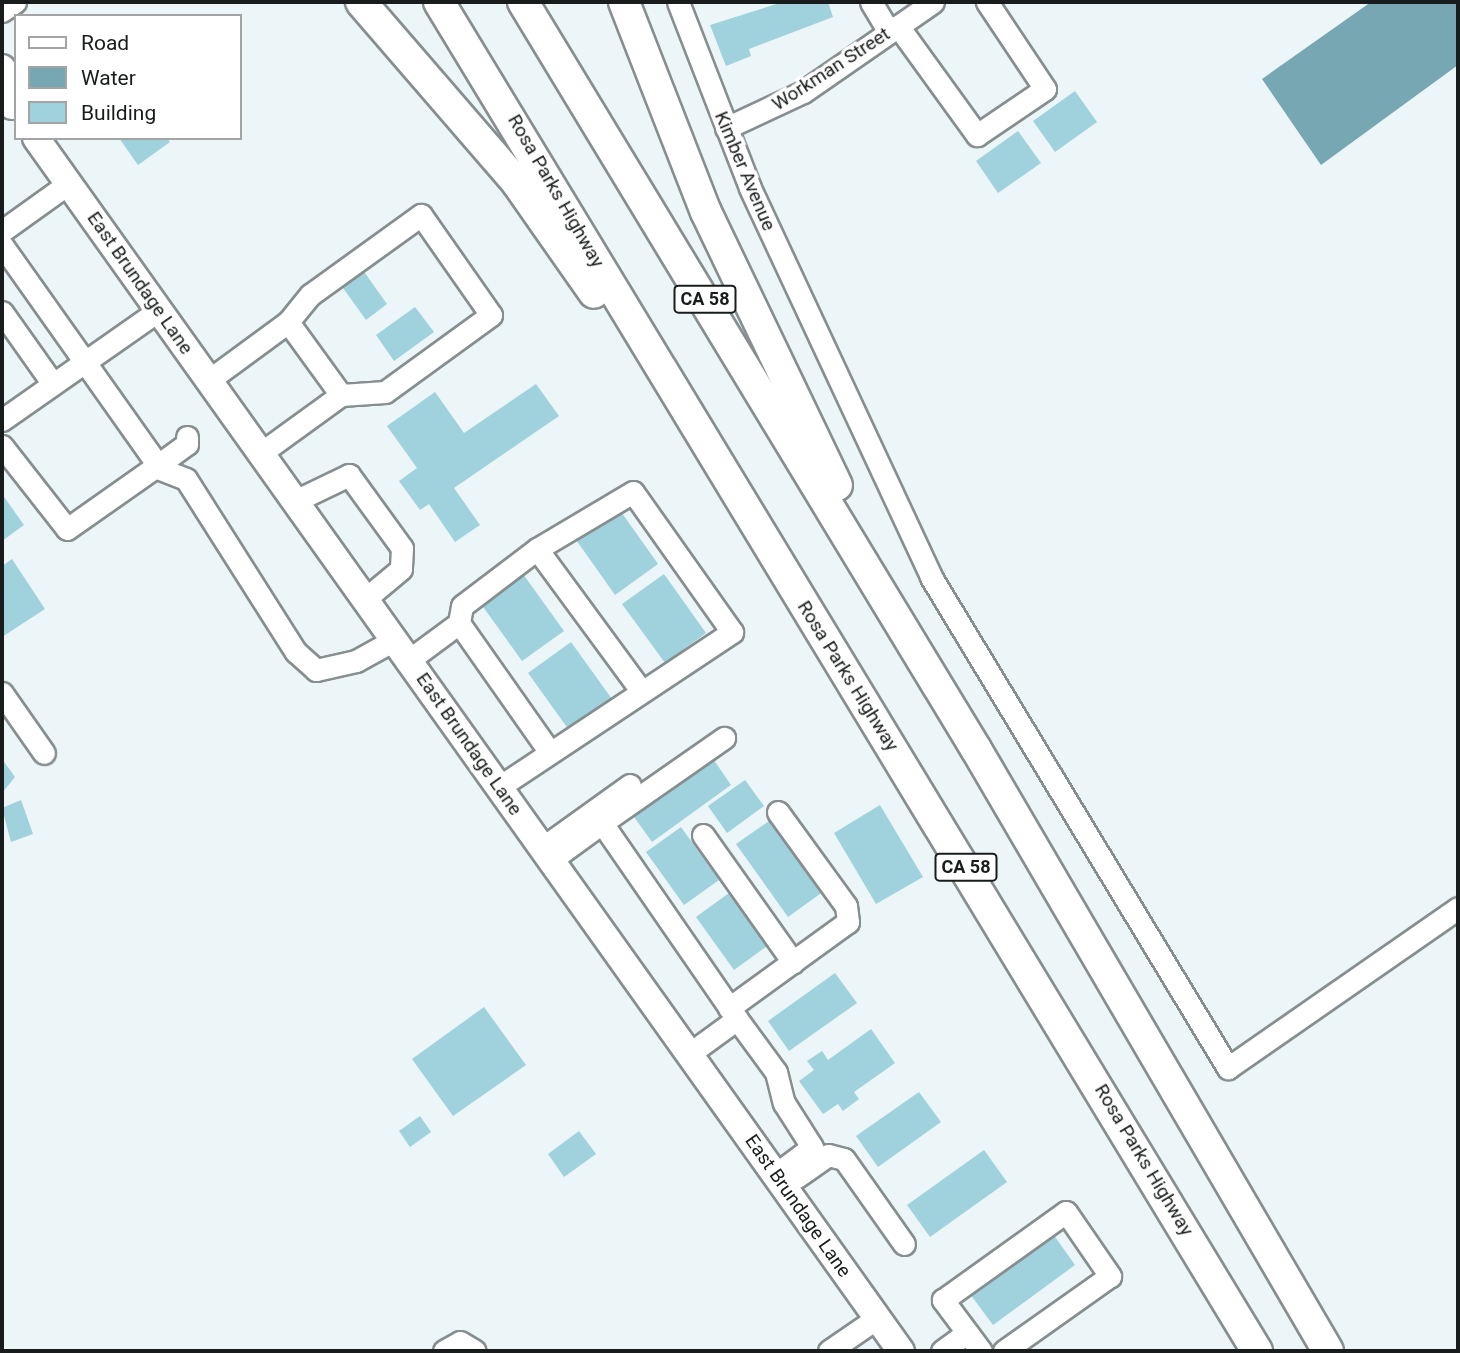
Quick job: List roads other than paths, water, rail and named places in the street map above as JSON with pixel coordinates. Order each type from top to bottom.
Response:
[{"type":"highway","points":[[362,2],[517,183],[625,338],[667,387]]},
{"type":"highway","name":"Rosa Parks Highway","points":[[439,2],[520,130],[667,387],[1257,1351]]},
{"type":"highway","name":"CA 58","points":[[523,2],[884,599],[1328,1351]]},
{"type":"highway","points":[[624,2],[706,212],[863,539],[884,599]]},
{"type":"main road","points":[[2,68],[10,80],[10,106]]},
{"type":"main road","name":"East Brundage Lane","points":[[37,140],[901,1351]]},
{"type":"street","points":[[2,11],[15,2]]},
{"type":"street","name":"Kimber Avenue","points":[[678,2],[726,128],[818,338],[931,577],[1228,1068],[1458,908]]},
{"type":"street","points":[[871,2],[977,135],[1045,89],[987,2]]},
{"type":"street","name":"Workman Street","points":[[726,128],[803,92],[933,2]]},
{"type":"street","points":[[2,231],[69,183]]},
{"type":"street","points":[[209,380],[288,322],[310,295],[421,215],[491,315],[385,392],[341,395],[261,453]]},
{"type":"street","points":[[2,245],[156,466],[186,479],[296,652],[316,670],[402,650],[459,624]]},
{"type":"street","points":[[2,420],[159,310]]},
{"type":"street","points":[[2,312],[52,384]]},
{"type":"street","points":[[288,322],[341,395]]},
{"type":"street","points":[[2,446],[67,529],[187,444],[187,437]]},
{"type":"street","points":[[295,501],[349,475],[402,548],[401,569],[365,599]]},
{"type":"street","points":[[499,787],[732,632],[634,492],[537,550],[462,606],[459,624],[550,751]]},
{"type":"street","points":[[537,550],[642,692]]},
{"type":"street","points":[[2,693],[44,753]]},
{"type":"street","points":[[547,854],[602,823],[724,738]]},
{"type":"street","points":[[547,854],[631,785]]},
{"type":"street","points":[[689,1054],[793,962],[848,922],[846,906],[778,812]]},
{"type":"street","points":[[602,823],[776,1072],[784,1103],[811,1141],[807,1152],[780,1181]]},
{"type":"street","points":[[703,835],[793,962]]},
{"type":"street","points":[[780,1181],[835,1154],[904,1244]]},
{"type":"street","points":[[981,1351],[943,1300],[1066,1212],[1110,1276],[1004,1351]]},
{"type":"street","points":[[829,1351],[877,1318]]},
{"type":"street","points":[[942,1351],[967,1333]]},
{"type":"street","points":[[444,1351],[460,1342],[475,1351]]},
{"type":"water","points":[[1371,2],[1458,2],[1458,65],[1321,165],[1262,79]]}]
